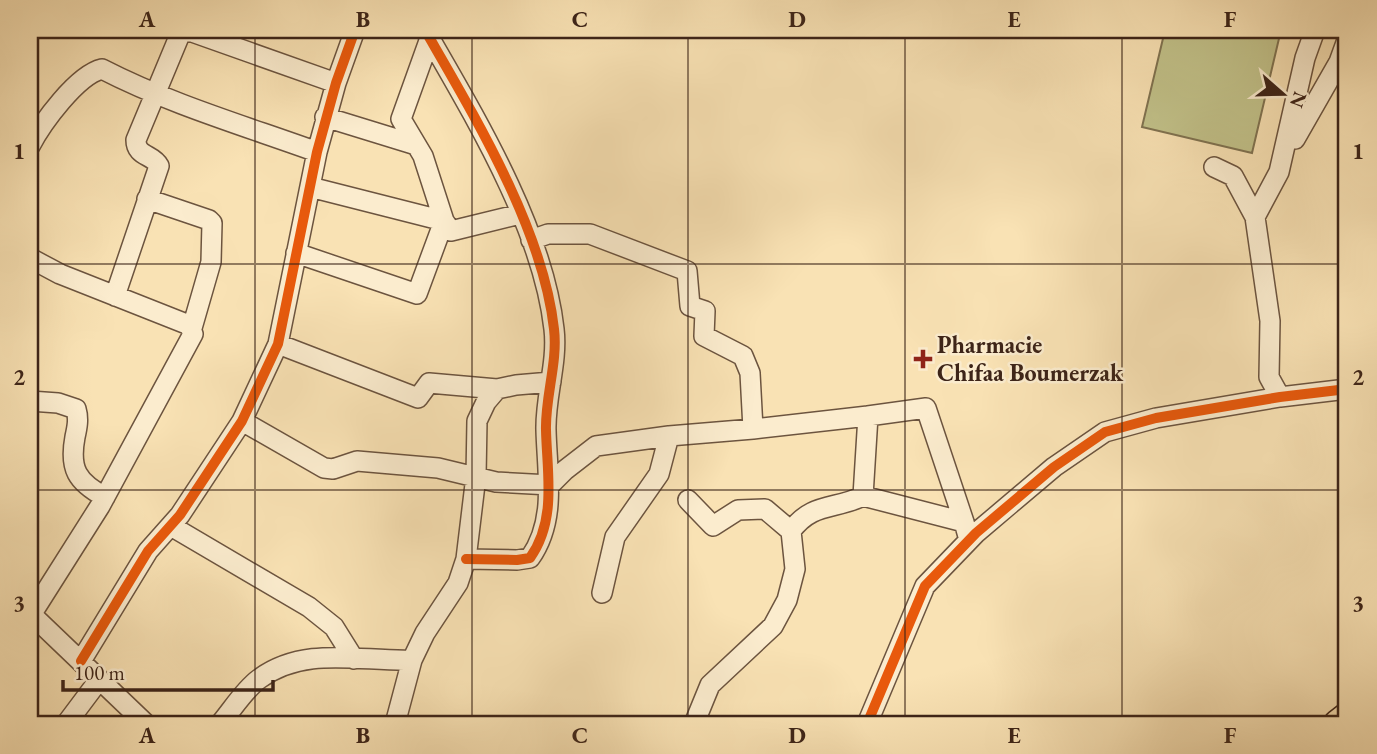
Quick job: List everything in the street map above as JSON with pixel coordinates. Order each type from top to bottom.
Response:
[{"type":"highway","points":[[1338,724],[1347,717]]},
{"type":"street","points":[[81,661],[148,551],[172,526],[242,421],[278,344],[325,117],[355,30]]},
{"type":"street","points":[[1279,172],[1305,58],[1315,30]]},
{"type":"street","points":[[115,296],[159,166],[157,162],[139,152],[136,140],[181,32],[185,31],[336,83]]},
{"type":"street","points":[[427,34],[401,119],[423,156],[444,221],[451,231],[520,214]]},
{"type":"street","points":[[427,34],[503,172],[539,258],[555,331],[545,427],[550,485],[541,543],[530,558],[466,559]]},
{"type":"street","points":[[1255,217],[1305,118],[1339,62],[1347,40]]},
{"type":"street","points":[[30,146],[64,99],[94,71],[102,69],[155,94],[317,152]]},
{"type":"street","points":[[325,117],[416,145]]},
{"type":"street","points":[[1214,167],[1233,176],[1255,217],[1270,321],[1269,377],[1280,397]]},
{"type":"street","points":[[310,187],[444,221]]},
{"type":"street","points":[[146,724],[30,614],[105,497],[179,363],[192,334],[211,262],[212,223],[201,216],[147,200]]},
{"type":"street","points":[[296,253],[417,294],[444,221]]},
{"type":"street","points":[[531,240],[548,234],[590,234],[688,271],[690,306],[705,311],[704,336],[743,356],[750,373],[754,429]]},
{"type":"street","points":[[30,258],[192,328]]},
{"type":"street","points":[[278,344],[418,398],[429,383],[497,389],[516,384],[551,382]]},
{"type":"street","points":[[395,724],[412,660],[425,633],[458,583],[466,559],[476,476],[477,421],[486,402],[497,389]]},
{"type":"street","points":[[867,724],[925,586],[966,531],[1054,467],[1105,432],[1156,418],[1280,397],[1347,389]]},
{"type":"street","points":[[30,401],[58,403],[76,410],[78,417],[72,453],[78,476],[88,488],[105,497]]},
{"type":"street","points":[[242,421],[324,468],[333,469],[357,461],[438,468],[496,482],[550,485],[596,446],[926,408],[966,531]]},
{"type":"street","points":[[863,496],[868,416]]},
{"type":"street","points":[[602,593],[615,537],[659,474],[668,436]]},
{"type":"street","points":[[694,724],[710,685],[773,626],[795,569],[791,531],[800,518],[828,505],[850,503],[863,496],[966,531]]},
{"type":"street","points":[[688,500],[713,526],[738,510],[765,509],[791,531]]},
{"type":"street","points":[[172,526],[309,607],[334,627],[354,659]]},
{"type":"street","points":[[220,724],[258,679],[288,664],[314,657],[412,660]]},
{"type":"street","points":[[66,724],[99,680]]},
{"type":"green space","points":[[1165,30],[1281,30],[1252,153],[1142,127]]},
{"type":"cycle path","points":[[81,661],[148,551],[180,515],[242,421],[278,344],[317,152],[336,83],[355,30]]},
{"type":"cycle path","points":[[425,30],[485,136],[522,213],[547,291],[555,341],[546,418],[547,512],[538,543],[530,558],[466,559]]},
{"type":"cycle path","points":[[867,724],[925,586],[976,533],[1054,467],[1105,432],[1156,418],[1280,397],[1347,389]]},
{"type":"place","name":"Pharmacie Chifaa Boumerzak","points":[[923,359]]}]
